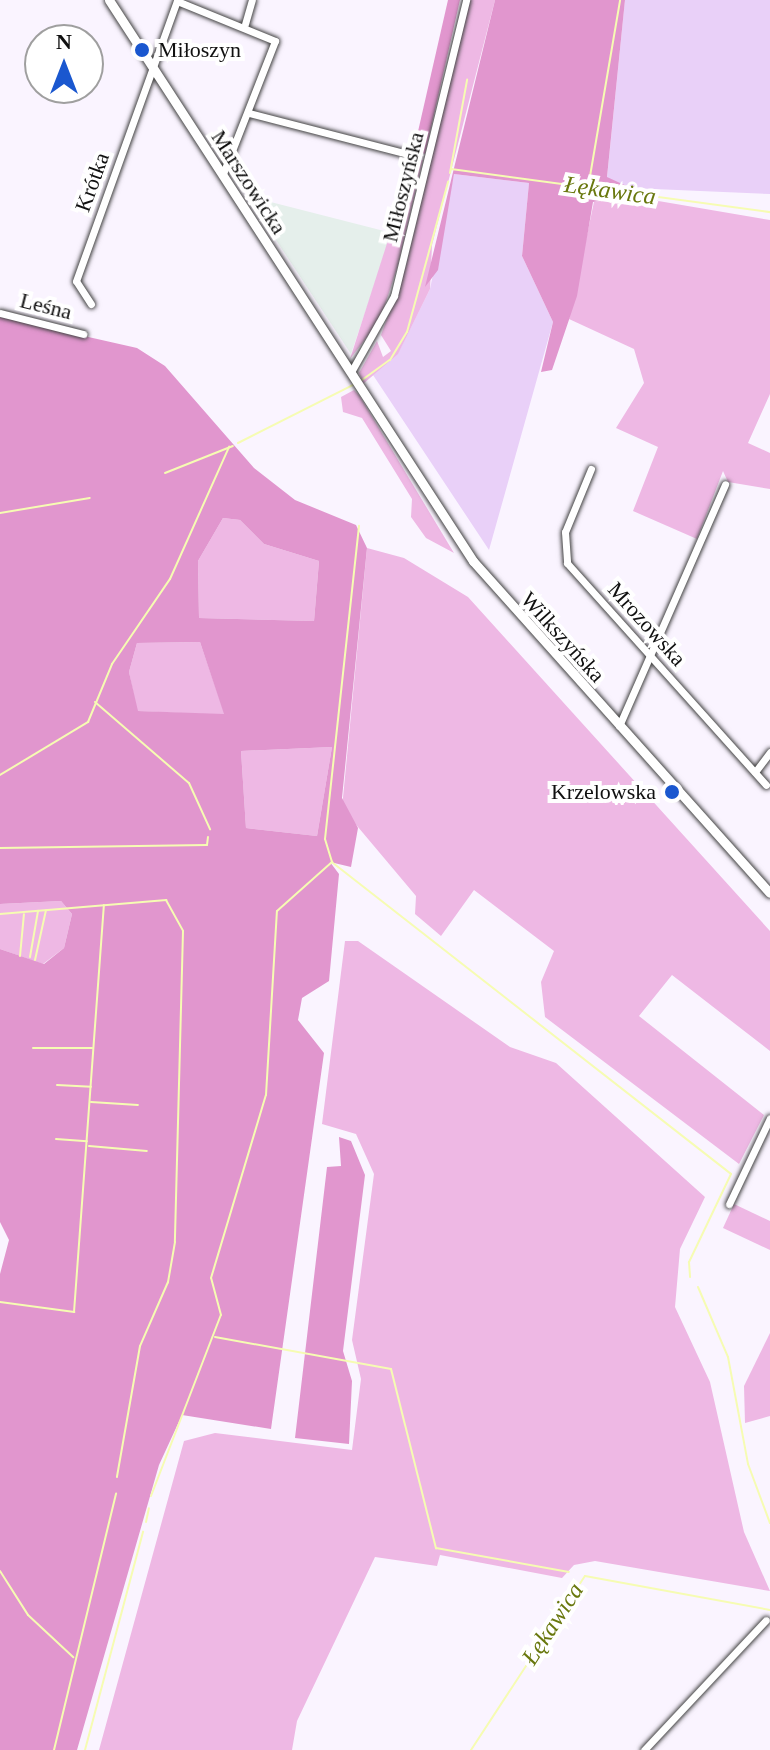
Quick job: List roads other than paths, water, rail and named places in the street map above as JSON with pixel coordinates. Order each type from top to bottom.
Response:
[{"type":"street","name":"Marszowicka","points":[[109,0],[358,384]]},
{"type":"street","points":[[245,24],[252,0]]},
{"type":"street","name":"Miłoszyńska","points":[[351,372],[394,296],[466,0]]},
{"type":"street","points":[[152,66],[177,1],[198,4],[275,41],[223,174]]},
{"type":"street","name":"Krótka","points":[[91,304],[76,281],[152,66]]},
{"type":"street","points":[[249,113],[411,155]]},
{"type":"street","name":"Leśna","points":[[0,313],[83,334]]},
{"type":"street","name":"Wilkszyńska","points":[[358,384],[494,589],[770,893]]},
{"type":"street","name":"Mrozowska","points":[[591,469],[565,532],[565,557],[766,785]]},
{"type":"street","points":[[619,726],[725,484]]},
{"type":"street","points":[[755,772],[770,752]]},
{"type":"street","points":[[729,1204],[770,1118]]},
{"type":"street","points":[[644,1750],[766,1620]]},
{"type":"waterway","points":[[588,188],[620,0]]},
{"type":"waterway","points":[[450,173],[467,80]]},
{"type":"waterway","name":"Łękawica","points":[[451,169],[770,212]]},
{"type":"waterway","points":[[362,380],[390,360],[407,332],[448,182]]},
{"type":"waterway","points":[[238,443],[353,385]]},
{"type":"waterway","points":[[165,473],[233,446]]},
{"type":"waterway","points":[[0,775],[88,722],[112,664],[170,579],[229,447]]},
{"type":"waterway","points":[[0,513],[90,498]]},
{"type":"waterway","points":[[151,1496],[221,1315],[211,1278],[266,1095],[277,911],[332,862],[325,839],[359,526]]},
{"type":"waterway","points":[[95,702],[189,783],[210,829]]},
{"type":"waterway","points":[[0,848],[207,845],[208,837]]},
{"type":"waterway","points":[[333,863],[731,1174],[689,1262],[690,1277]]},
{"type":"waterway","points":[[0,914],[166,900],[183,931],[175,1242],[168,1282],[140,1346],[117,1477]]},
{"type":"waterway","points":[[0,1302],[74,1312],[104,905]]},
{"type":"waterway","points":[[35,960],[46,910]]},
{"type":"waterway","points":[[30,957],[38,911]]},
{"type":"waterway","points":[[20,956],[24,914]]},
{"type":"waterway","points":[[33,1048],[92,1048]]},
{"type":"waterway","points":[[57,1085],[91,1087]]},
{"type":"waterway","points":[[91,1102],[138,1105]]},
{"type":"waterway","points":[[56,1139],[87,1141]]},
{"type":"waterway","points":[[89,1146],[147,1151]]},
{"type":"waterway","points":[[698,1287],[728,1357],[748,1464],[770,1523]]},
{"type":"waterway","points":[[215,1337],[391,1369],[436,1548],[569,1572]]},
{"type":"waterway","points":[[54,1750],[116,1493]]},
{"type":"waterway","points":[[146,1522],[149,1508]]},
{"type":"waterway","points":[[85,1750],[143,1532]]},
{"type":"waterway","points":[[0,1571],[28,1615],[73,1657]]},
{"type":"waterway","name":"Łękawica","points":[[471,1750],[585,1576],[770,1610]]},
{"type":"place","name":"Miłoszyn","points":[[142,50]]},
{"type":"place","name":"Krzelowska","points":[[672,792]]}]
